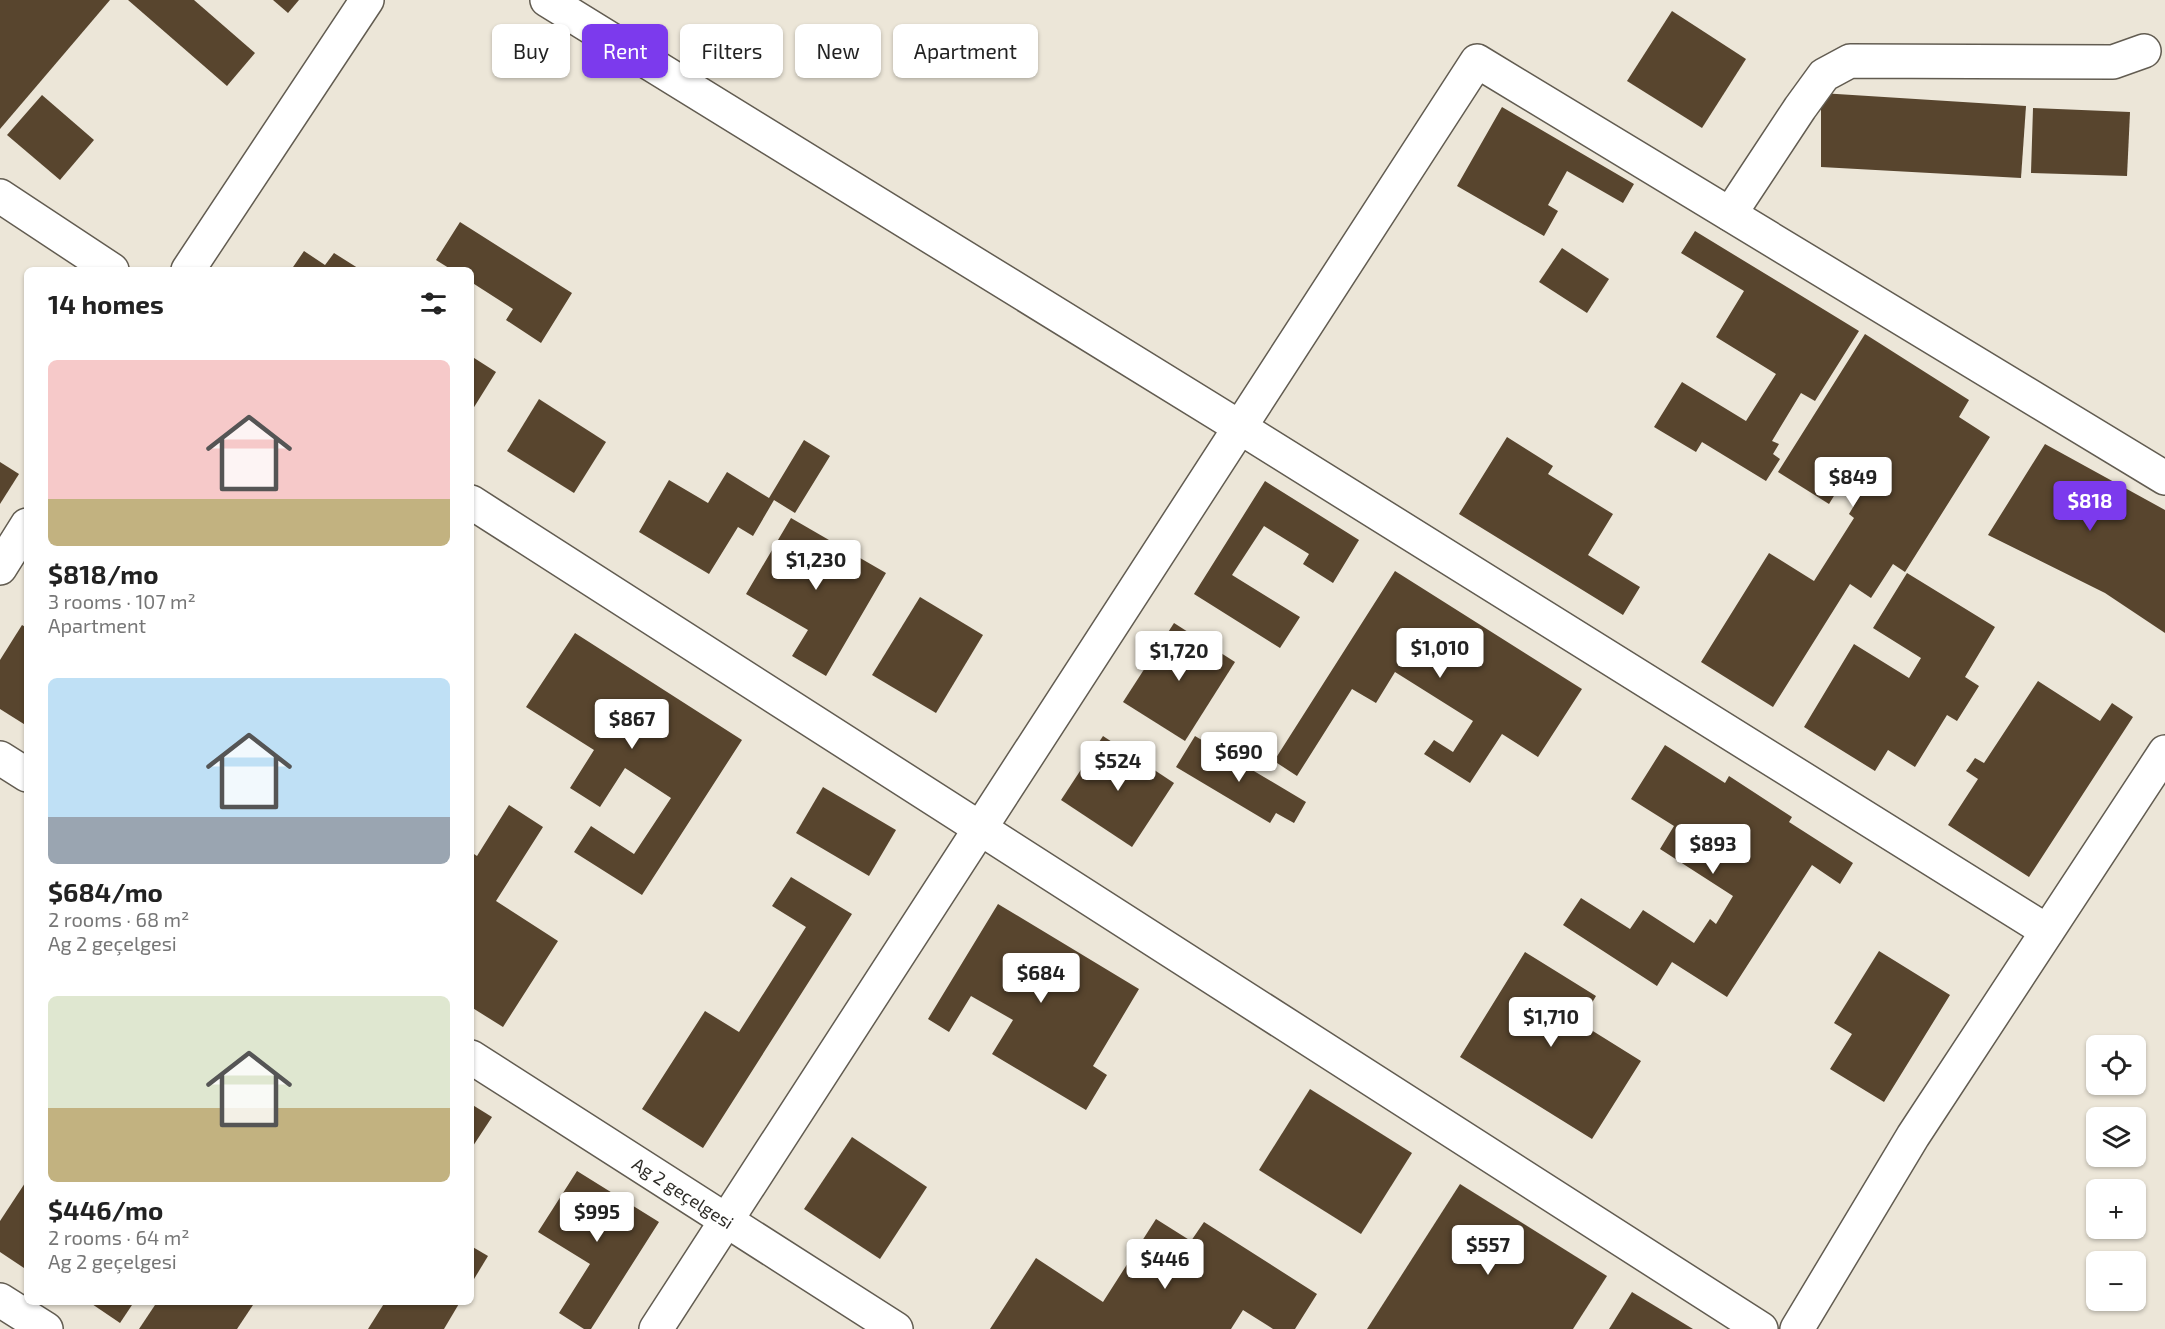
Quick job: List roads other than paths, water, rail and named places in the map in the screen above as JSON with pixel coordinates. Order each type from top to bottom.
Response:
[{"type":"street","points":[[190,267],[367,0]]},
{"type":"street","points":[[547,0],[1241,428],[2048,931]]},
{"type":"street","points":[[1730,214],[1824,75],[1850,60],[2113,62],[2144,51]]},
{"type":"street","points":[[656,1329],[1478,61],[2165,478]]},
{"type":"street","points":[[0,196],[107,267]]},
{"type":"street","points":[[474,504],[1761,1329]]},
{"type":"street","points":[[0,568],[24,530]]},
{"type":"street","points":[[1797,1329],[1913,1136],[2165,753]]},
{"type":"street","points":[[0,758],[24,774]]},
{"type":"street","name":"Ag 2 geçelgesi","points":[[474,1059],[896,1329]]},
{"type":"street","points":[[0,1300],[46,1329]]}]
